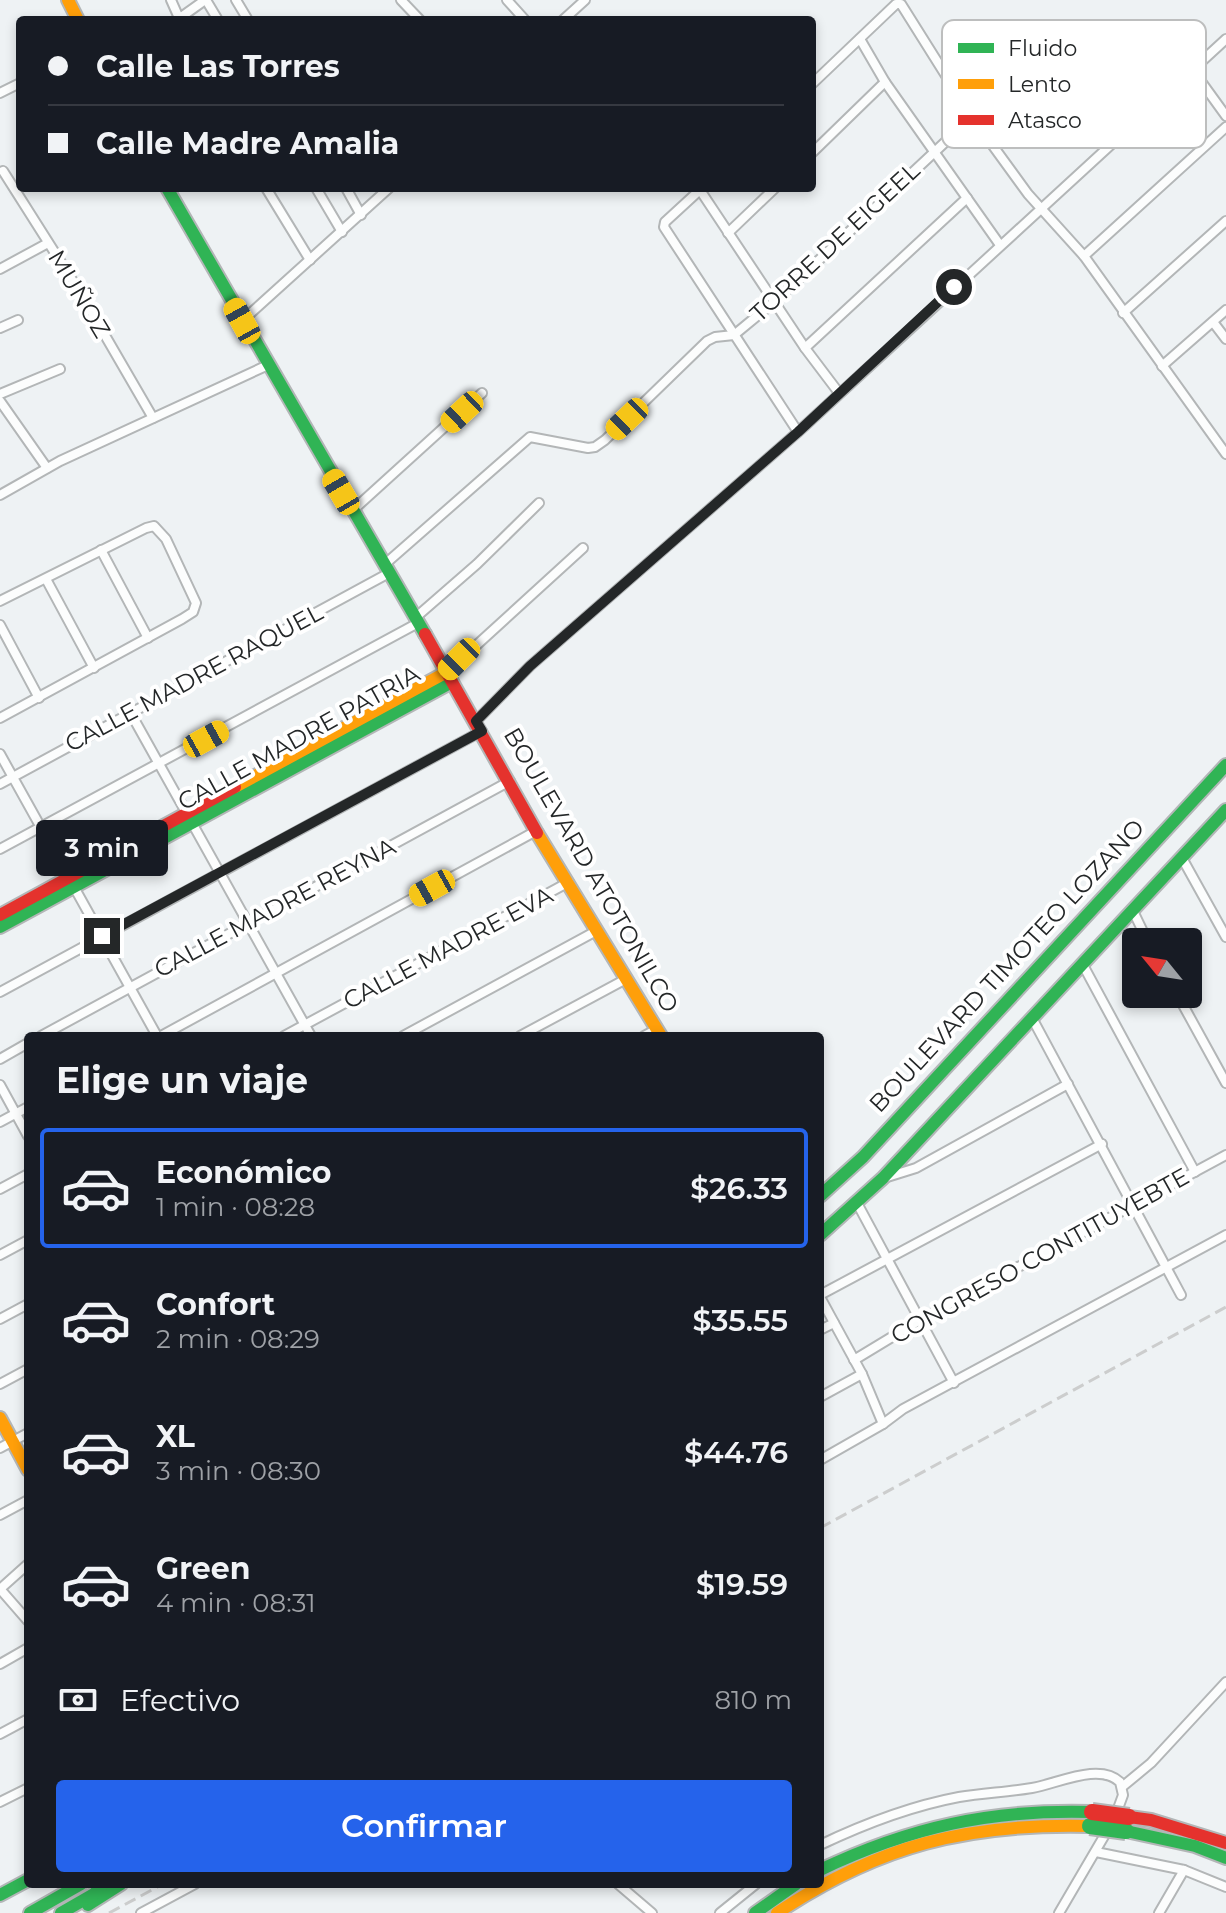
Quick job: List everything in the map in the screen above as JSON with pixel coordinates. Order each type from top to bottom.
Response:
[{"type":"main road","name":"BOULEVARD ATOTONILCO","points":[[169,192],[479,726],[536,831],[598,930],[653,1032]]},
{"type":"main road","name":"CALLE MADRE PATRIA","points":[[0,915],[72,882],[450,677]]},
{"type":"main road","name":"BOULEVARD TIMOTEO LOZANO","points":[[824,1192],[863,1157],[1226,765]]},
{"type":"main road","points":[[824,1232],[883,1178],[1226,810]]},
{"type":"main road","name":"CALLE MADRE PATRIA","points":[[0,927],[72,882]]},
{"type":"main road","points":[[0,1418],[6,1445],[24,1465]]},
{"type":"main road","points":[[824,1868],[896,1836],[946,1822],[1025,1810],[1185,1829],[1226,1843]]},
{"type":"main road","points":[[824,1883],[877,1858],[924,1842],[1028,1824],[1091,1819]]},
{"type":"main road","points":[[1127,1824],[1226,1858]]},
{"type":"main road","points":[[2,1890],[24,1882]]},
{"type":"main road","points":[[30,1913],[74,1888]]},
{"type":"main road","points":[[69,1911],[99,1888]]},
{"type":"main road","points":[[69,1911],[113,1888]]},
{"type":"main road","points":[[755,1913],[790,1888]]},
{"type":"main road","points":[[777,1913],[816,1888]]},
{"type":"street","points":[[182,16],[205,0]]},
{"type":"street","points":[[401,0],[416,16]]},
{"type":"street","points":[[507,0],[521,16]]},
{"type":"street","points":[[567,16],[585,0]]},
{"type":"street","points":[[816,80],[898,3],[903,6],[942,69]]},
{"type":"street","points":[[860,39],[885,82],[1000,245]]},
{"type":"street","points":[[1206,57],[1226,39]]},
{"type":"street","points":[[0,80],[3,92]]},
{"type":"street","points":[[816,149],[885,82]]},
{"type":"street","points":[[1206,88],[1226,116]]},
{"type":"street","points":[[1206,145],[1226,127]]},
{"type":"street","name":"TORRE DE EIGEEL","points":[[518,445],[536,436],[595,447],[707,341],[734,335],[774,302],[942,144]]},
{"type":"street","points":[[995,148],[1040,208],[1084,256],[1226,454]]},
{"type":"street","points":[[0,992],[479,726],[530,666],[798,432],[1106,148]]},
{"type":"street","points":[[1084,256],[1203,148]]},
{"type":"street","name":"MUÑOZ","points":[[3,171],[153,418]]},
{"type":"street","points":[[0,192],[12,186]]},
{"type":"street","points":[[268,192],[310,260]]},
{"type":"street","points":[[318,192],[342,232]]},
{"type":"street","points":[[348,192],[361,215]]},
{"type":"street","points":[[242,321],[385,192]]},
{"type":"street","points":[[698,192],[665,222],[665,230],[798,432]]},
{"type":"street","points":[[703,192],[805,348],[839,393]]},
{"type":"street","points":[[728,233],[771,192]]},
{"type":"street","points":[[805,348],[967,198]]},
{"type":"street","points":[[1123,313],[1226,221]]},
{"type":"street","points":[[0,269],[48,243]]},
{"type":"street","points":[[1162,366],[1226,310]]},
{"type":"street","points":[[0,328],[18,320]]},
{"type":"street","points":[[1213,322],[1226,339]]},
{"type":"street","points":[[0,495],[47,468],[268,365]]},
{"type":"street","points":[[0,394],[60,369]]},
{"type":"street","points":[[352,511],[482,393]]},
{"type":"street","points":[[0,401],[47,468]]},
{"type":"street","name":"CALLE MADRE RAQUEL","points":[[0,784],[387,569],[518,445]]},
{"type":"street","points":[[0,849],[160,765],[417,620],[539,503]]},
{"type":"street","points":[[0,601],[150,526],[157,527],[166,539],[192,591],[196,608],[182,619],[0,718]]},
{"type":"street","points":[[450,677],[472,646],[583,548]]},
{"type":"street","points":[[101,550],[148,638]]},
{"type":"street","points":[[46,579],[94,668]]},
{"type":"street","points":[[0,625],[39,698]]},
{"type":"street","points":[[130,712],[309,1032]]},
{"type":"street","points":[[0,754],[157,1032]]},
{"type":"street","name":"CALLE MADRE REYNA","points":[[48,1032],[510,781]]},
{"type":"street","points":[[166,1032],[536,831]]},
{"type":"street","points":[[1182,858],[1222,923],[1226,937]]},
{"type":"street","name":"CALLE MADRE EVA","points":[[292,1032],[569,882]]},
{"type":"street","points":[[1133,911],[1141,928]]},
{"type":"street","points":[[410,1032],[598,930]]},
{"type":"street","points":[[1083,965],[1195,1172]]},
{"type":"street","points":[[527,1032],[626,979]]},
{"type":"street","points":[[1185,1008],[1226,1083]]},
{"type":"street","points":[[1032,1018],[1181,1295]]},
{"type":"street","points":[[0,1059],[24,1045]]},
{"type":"street","points":[[883,1178],[900,1175],[929,1161],[1068,1084]]},
{"type":"street","points":[[0,1085],[24,1129]]},
{"type":"street","points":[[0,1122],[24,1109]]},
{"type":"street","points":[[824,1294],[1102,1144]]},
{"type":"street","name":"CONGRESO CONTITUYEBTE","points":[[854,1360],[920,1320],[1226,1155]]},
{"type":"street","points":[[0,1189],[24,1176]]},
{"type":"street","points":[[857,1203],[954,1383]]},
{"type":"street","points":[[824,1458],[903,1409],[1226,1235]]},
{"type":"street","points":[[0,1255],[24,1242]]},
{"type":"street","points":[[824,1304],[862,1374],[883,1424]]},
{"type":"street","points":[[0,1319],[24,1306]]},
{"type":"street","points":[[824,1328],[834,1323]]},
{"type":"street","points":[[0,1384],[24,1371]]},
{"type":"street","points":[[824,1395],[862,1374]]},
{"type":"street","points":[[6,1445],[24,1435]]},
{"type":"street","points":[[0,1515],[24,1502]]},
{"type":"street","points":[[24,1568],[0,1589],[24,1616]]},
{"type":"street","points":[[0,1664],[24,1650]]},
{"type":"street","points":[[1122,1787],[1151,1763],[1226,1682]]},
{"type":"street","points":[[0,1734],[24,1721]]},
{"type":"street","points":[[824,1843],[892,1815],[955,1798],[1029,1789],[1090,1775],[1111,1776],[1122,1787],[1121,1805],[1059,1913]]},
{"type":"street","points":[[0,1802],[24,1790]]},
{"type":"street","points":[[1096,1852],[1184,1870],[1226,1887]]},
{"type":"street","points":[[1159,1913],[1184,1870]]},
{"type":"street","points":[[141,1913],[188,1888]]},
{"type":"street","points":[[623,1888],[652,1913]]},
{"type":"street","points":[[720,1913],[751,1888]]},
{"type":"railway","points":[[824,1526],[1226,1307]]},
{"type":"railway","points":[[109,1913],[156,1888]]},
{"type":"traffic: fast","points":[[169,192],[425,634]]},
{"type":"traffic: fast","points":[[0,927],[452,682]]},
{"type":"traffic: fast","points":[[824,1192],[863,1157],[1226,765]]},
{"type":"traffic: fast","points":[[824,1231],[883,1178],[1226,810]]},
{"type":"traffic: fast","points":[[824,1868],[886,1842],[952,1824],[1020,1814],[1092,1812]]},
{"type":"traffic: fast","points":[[1090,1826],[1126,1831]]},
{"type":"traffic: fast","points":[[1126,1831],[1195,1846],[1226,1858]]},
{"type":"traffic: fast","points":[[0,1895],[24,1882]]},
{"type":"traffic: fast","points":[[30,1913],[74,1888]]},
{"type":"traffic: fast","points":[[61,1913],[99,1888]]},
{"type":"traffic: fast","points":[[88,1905],[115,1888]]},
{"type":"traffic: fast","points":[[755,1913],[790,1888]]},
{"type":"traffic: slow","points":[[68,0],[76,16]]},
{"type":"traffic: slow","points":[[235,787],[447,672]]},
{"type":"traffic: slow","points":[[537,833],[659,1032]]},
{"type":"traffic: slow","points":[[0,1418],[24,1463]]},
{"type":"traffic: slow","points":[[824,1885],[889,1855],[964,1834],[1046,1826],[1090,1826]]},
{"type":"traffic: slow","points":[[777,1913],[819,1888]]},
{"type":"traffic: jam","points":[[425,634],[537,833]]},
{"type":"traffic: jam","points":[[0,915],[235,787]]},
{"type":"traffic: jam","points":[[1092,1812],[1129,1817]]},
{"type":"traffic: jam","points":[[1129,1817],[1151,1820],[1226,1843]]},
{"type":"route","points":[[102,936],[482,731],[476,721],[530,666],[798,432],[954,287]]}]
